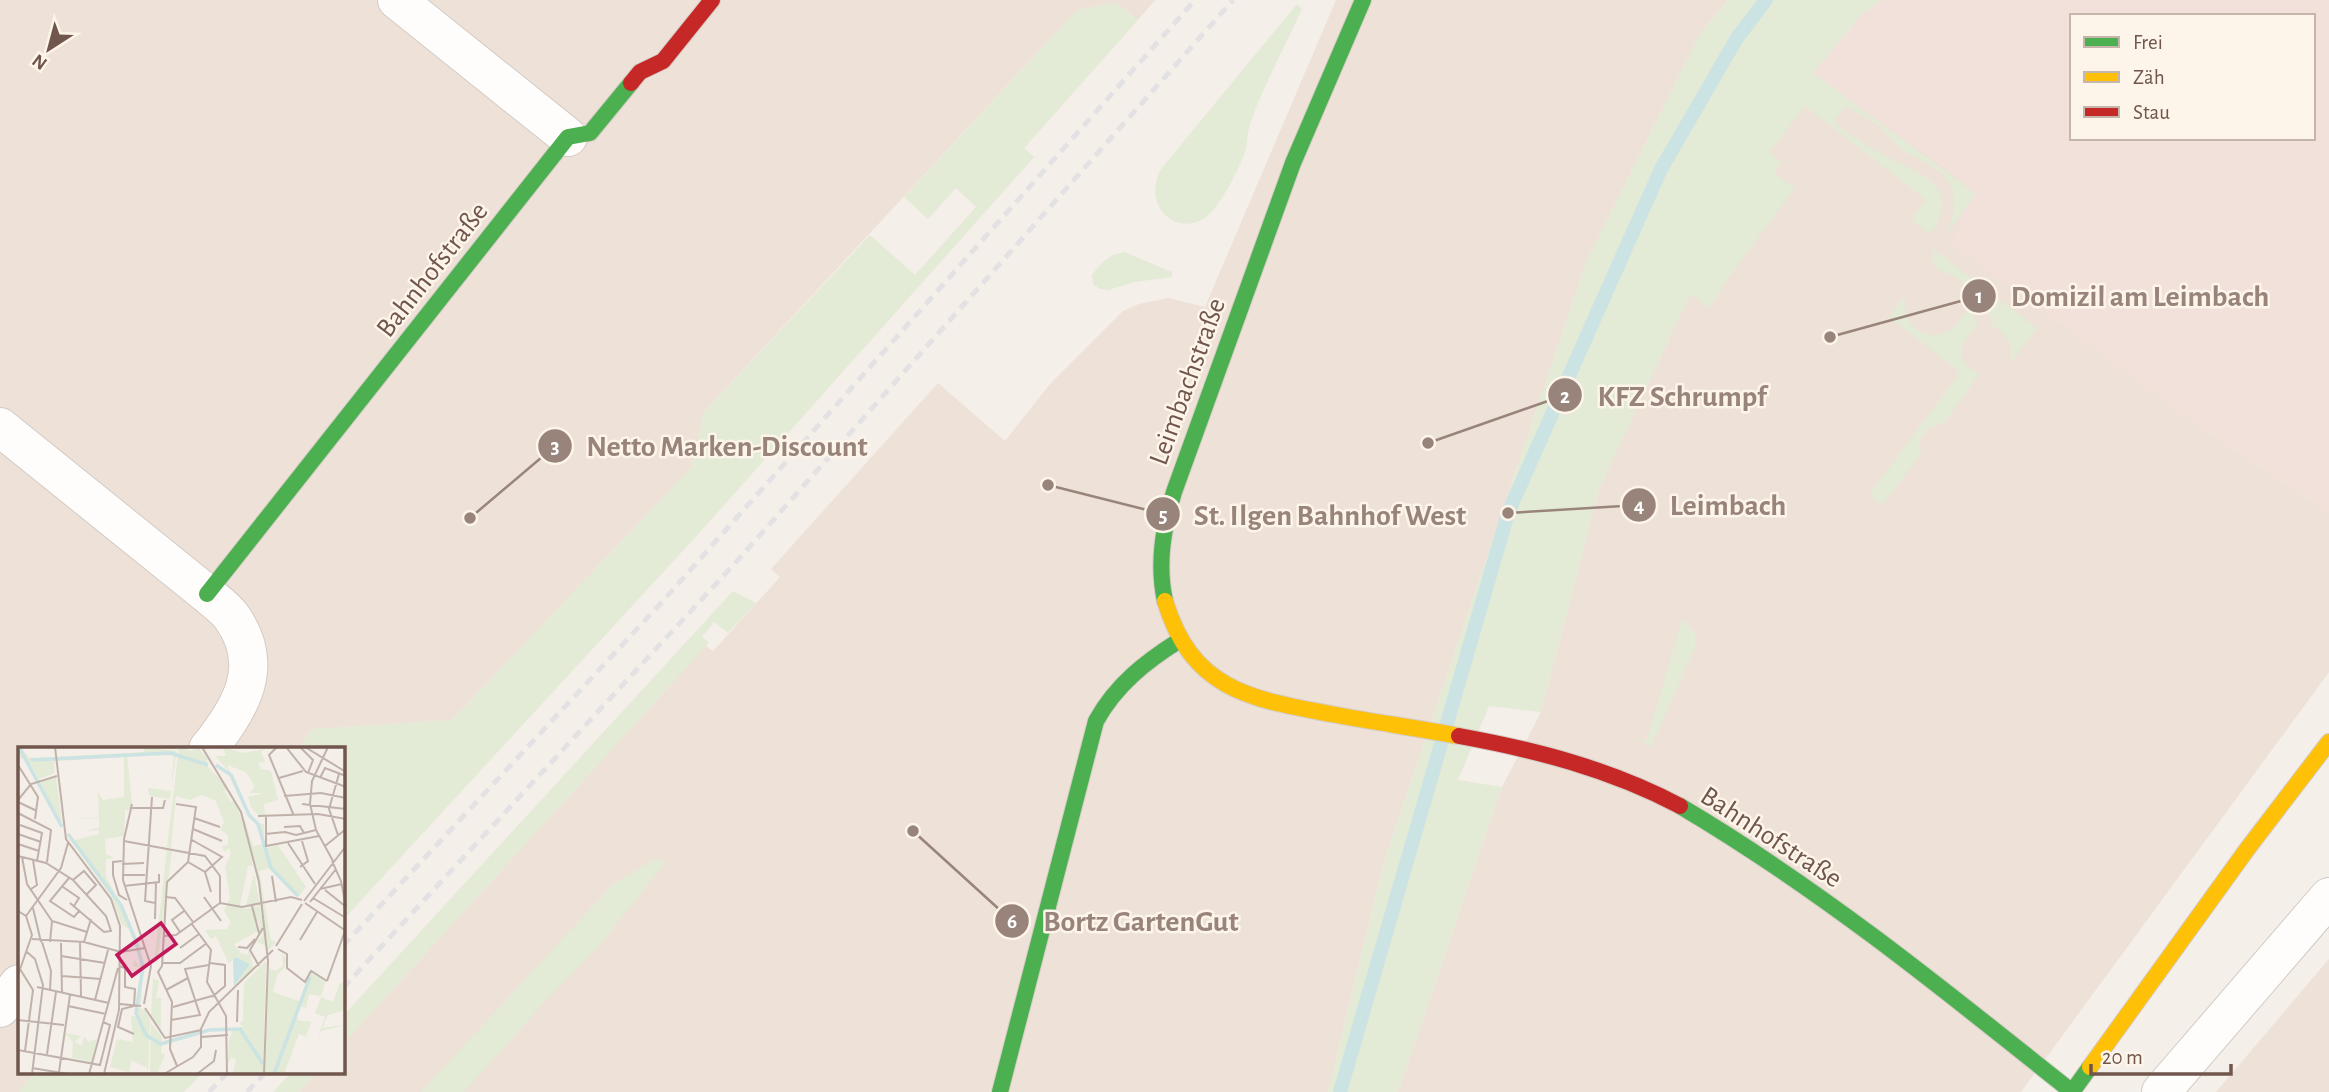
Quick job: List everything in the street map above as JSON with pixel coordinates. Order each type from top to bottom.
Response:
[{"type":"street","points":[[397,0],[568,137]]},
{"type":"street","name":"Bahnhofstraße","points":[[207,594],[568,137],[590,134],[640,72],[663,61],[712,0]]},
{"type":"street","name":"Leimbachstraße","points":[[1363,0],[1297,154],[1175,490],[1161,567],[1166,606],[1180,640],[1189,655],[1222,685],[1243,695],[1269,702],[1395,725]]},
{"type":"street","points":[[0,427],[230,615],[244,640],[249,667],[244,696],[227,725],[210,747]]},
{"type":"street","points":[[1000,1092],[1096,721],[1108,700],[1129,676],[1152,657],[1180,640]]},
{"type":"street","name":"Bahnhofstraße","points":[[1395,725],[1492,743],[1582,764],[1650,788],[1803,885],[1948,992],[2072,1092]]},
{"type":"street","points":[[2072,1092],[2248,848],[2329,743]]},
{"type":"street","points":[[2161,1092],[2329,897]]},
{"type":"street","points":[[0,1008],[18,985]]},
{"type":"shaded area","points":[[0,0],[1155,0],[1138,20],[1116,3],[1077,10],[704,412],[691,468],[452,720],[313,729],[299,747],[18,747],[18,1074],[33,1074],[19,1092],[0,1092]]},
{"type":"shaded area","points":[[1336,0],[1728,0],[1700,34],[1586,263],[1384,862],[1328,1092],[299,1092],[315,1074],[345,1074],[345,1042],[706,646],[713,651],[780,577],[771,569],[938,383],[1005,441],[1050,384],[1123,311],[1139,304],[1168,298],[1205,307]]},
{"type":"shaded area","points":[[1882,0],[2329,0],[2329,512],[2199,426],[1952,245],[1971,185],[1813,73],[1862,14]]},
{"type":"shaded area","points":[[1813,73],[1971,185],[2199,426],[2329,512],[2329,672],[2021,1092],[1398,1092],[1502,787],[1541,712],[1599,489],[1690,294]]},
{"type":"shaded area","points":[[2329,959],[2329,1092],[2216,1092]]},
{"type":"green space","points":[[1728,0],[1882,0],[1862,14],[1813,73],[1976,194],[1946,235],[1954,201],[1946,178],[1935,168],[1902,149],[1875,123],[1847,106],[1836,118],[1837,125],[1873,149],[1917,171],[1938,189],[1942,206],[1939,219],[1930,234],[1911,220],[1926,200],[1805,106],[1769,153],[1781,161],[1774,173],[1795,188],[1709,308],[1690,294],[1599,489],[1541,712],[1489,706],[1458,780],[1502,787],[1398,1092],[1328,1092],[1384,862],[1586,263],[1700,34]]},
{"type":"green space","points":[[1116,3],[1138,20],[1024,148],[1034,157],[702,530],[345,918],[345,747],[298,747],[312,729],[452,720],[691,468],[704,412],[870,235],[915,275],[976,207],[956,188],[928,219],[904,197],[1077,10]]},
{"type":"green space","points":[[1297,4],[1302,9],[1257,107],[1250,125],[1245,152],[1223,197],[1203,219],[1179,223],[1169,218],[1156,198],[1156,184],[1161,169]]},
{"type":"green space","points":[[1934,250],[2037,328],[2010,364],[2011,352],[2007,338],[1993,327],[1987,309],[1970,295],[1963,283],[1938,270],[1932,259]]},
{"type":"green space","points":[[1124,252],[1172,272],[1172,277],[1135,282],[1108,290],[1093,284],[1092,275],[1102,263],[1109,257]]},
{"type":"green space","points":[[1905,295],[1910,322],[1918,330],[1928,334],[1950,330],[1960,321],[1968,307],[1978,327],[1971,332],[1963,345],[1963,359],[1972,370],[1980,373],[1944,423],[1929,428],[1919,441],[1921,454],[1883,505],[1869,495],[1960,372],[1889,317]]},
{"type":"green space","points":[[733,591],[756,603],[728,633],[714,622],[702,637],[709,643],[345,1042],[345,1014]]},
{"type":"green space","points":[[1682,619],[1695,633],[1695,648],[1651,747],[1638,738],[1647,740]]},
{"type":"green space","points":[[655,859],[666,862],[600,945],[464,1092],[421,1092],[613,884]]},
{"type":"green space","points":[[33,1074],[201,1074],[184,1092],[19,1092]]},
{"type":"green space","points":[[290,1074],[315,1074],[299,1092],[273,1092]]},
{"type":"waterway","points":[[1340,1092],[1508,513],[1661,169],[1737,38],[1766,0]]},
{"type":"railway","points":[[345,944],[662,602],[1195,0]]},
{"type":"railway","points":[[345,986],[737,561],[1233,0]]},
{"type":"railway","points":[[209,1092],[226,1074]]},
{"type":"railway","points":[[247,1092],[264,1074]]},
{"type":"traffic: fast","points":[[1165,601],[1161,574],[1162,546],[1174,492],[1293,163],[1363,0]]},
{"type":"traffic: fast","points":[[207,594],[568,137],[590,133],[631,83]]},
{"type":"traffic: fast","points":[[1000,1092],[1096,721],[1132,675],[1180,640]]},
{"type":"traffic: fast","points":[[1680,806],[1832,906],[2072,1092],[2090,1067]]},
{"type":"traffic: slow","points":[[1165,601],[1177,631],[1191,654],[1208,672],[1228,685],[1275,703],[1459,736]]},
{"type":"traffic: slow","points":[[2090,1067],[2248,848],[2329,742]]},
{"type":"traffic: jam","points":[[631,83],[640,72],[663,61],[712,0]]},
{"type":"traffic: jam","points":[[1459,736],[1572,762],[1627,781],[1680,806]]},
{"type":"place","name":"Domizil am Leimbach","points":[[1830,337]]},
{"type":"place","name":"KFZ Schrumpf","points":[[1428,443]]},
{"type":"place","name":"St. Ilgen Bahnhof West","points":[[1048,485]]},
{"type":"place","name":"Leimbach","points":[[1508,513]]},
{"type":"place","name":"Netto Marken-Discount","points":[[470,518]]},
{"type":"place","name":"Bortz GartenGut","points":[[913,831]]}]
